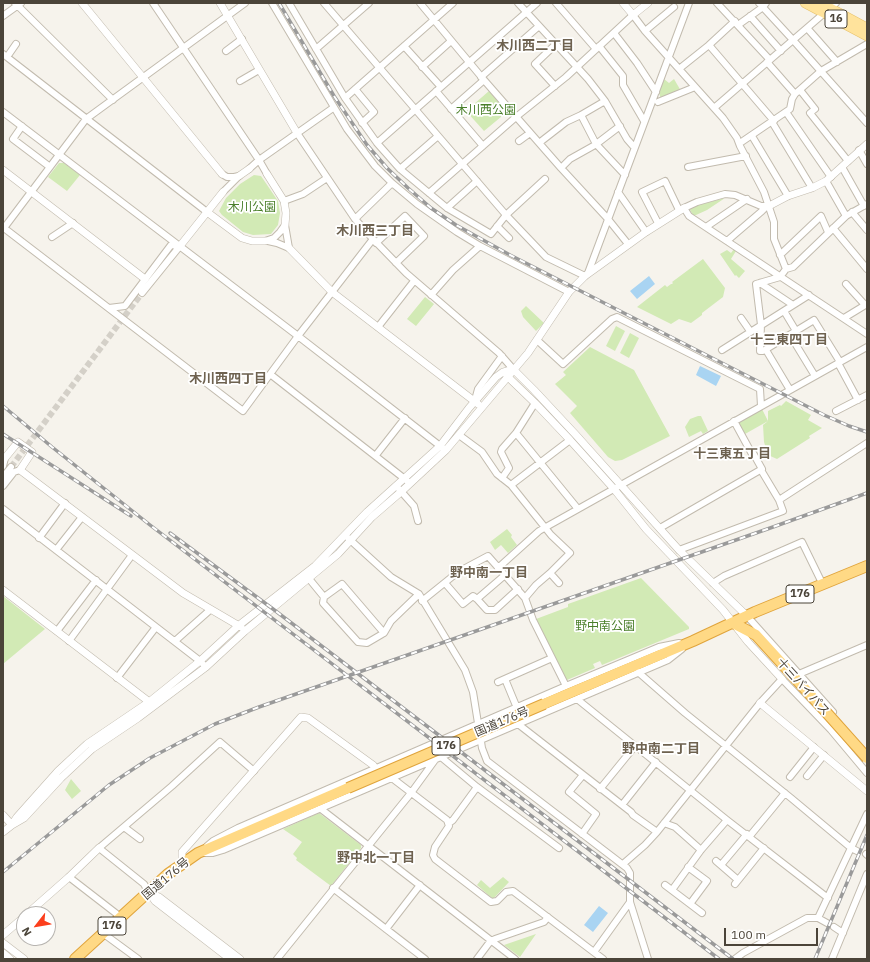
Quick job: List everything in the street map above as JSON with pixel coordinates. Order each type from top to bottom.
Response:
[{"type":"highway","name":"国道176号","points":[[76,959],[168,874],[198,853],[693,641],[747,616],[867,566]]},
{"type":"highway","name":"十三バイパス","points":[[733,623],[756,635],[867,758]]},
{"type":"main road","name":"16","points":[[805,3],[830,8],[867,36]]},
{"type":"main road","name":"16","points":[[820,3],[867,28]]},
{"type":"street","points":[[82,3],[222,174],[224,180],[223,192]]},
{"type":"street","points":[[153,3],[259,160],[284,201],[286,213],[285,225],[289,248]]},
{"type":"street","points":[[220,3],[297,133],[355,219],[414,281],[502,356],[576,435],[617,487],[646,529],[722,610],[748,642],[782,679],[827,715]]},
{"type":"street","points":[[245,3],[86,119],[4,228],[243,411],[332,292],[375,241],[404,216],[424,236],[396,263]]},
{"type":"street","points":[[272,3],[333,108],[355,141],[375,166],[392,183],[417,204],[457,232],[480,246],[569,292]]},
{"type":"street","points":[[289,3],[345,98],[377,143],[400,169],[447,208],[491,234],[506,215],[545,179]]},
{"type":"street","points":[[324,3],[506,215],[546,257],[586,274]]},
{"type":"street","points":[[316,49],[369,3]]},
{"type":"street","points":[[420,3],[469,63],[608,219],[628,244]]},
{"type":"street","points":[[345,98],[453,3]]},
{"type":"street","points":[[518,3],[588,79],[605,101],[627,139],[634,148]]},
{"type":"street","points":[[377,143],[536,3]]},
{"type":"street","points":[[556,3],[623,76],[623,84],[644,121]]},
{"type":"street","points":[[622,3],[723,118],[738,138],[740,146],[764,192],[774,222],[774,239],[786,269]]},
{"type":"street","points":[[429,193],[516,117],[555,86],[648,3]]},
{"type":"street","points":[[586,274],[625,175],[689,3]]},
{"type":"street","points":[[717,3],[797,92],[815,109],[810,113],[848,161]]},
{"type":"street","points":[[3,16],[17,4],[113,100]]},
{"type":"street","points":[[679,69],[736,23],[750,16],[763,4],[867,124]]},
{"type":"street","points":[[645,31],[674,7]]},
{"type":"street","points":[[714,108],[830,8]]},
{"type":"street","points":[[750,16],[781,51]]},
{"type":"street","points":[[451,109],[482,78],[539,26]]},
{"type":"street","points":[[807,28],[837,62]]},
{"type":"street","points":[[614,33],[637,63],[656,92]]},
{"type":"street","points":[[226,51],[242,39]]},
{"type":"street","points":[[422,67],[451,41]]},
{"type":"street","points":[[16,44],[5,55],[86,119],[242,238],[252,241],[277,243],[289,248],[332,292],[482,407]]},
{"type":"street","points":[[555,86],[535,64],[556,44]]},
{"type":"street","points":[[740,143],[790,109],[792,98],[821,71],[867,44]]},
{"type":"street","points":[[709,45],[773,121],[812,188]]},
{"type":"street","points":[[404,46],[422,67],[451,109],[483,146]]},
{"type":"street","points":[[240,81],[259,70]]},
{"type":"street","points":[[658,102],[695,87]]},
{"type":"street","points":[[355,89],[374,112],[362,123]]},
{"type":"street","points":[[539,143],[566,122],[605,101]]},
{"type":"street","points":[[142,293],[223,192],[239,176],[259,160],[333,108]]},
{"type":"street","points":[[3,112],[443,448]]},
{"type":"street","points":[[786,112],[849,214],[867,230]]},
{"type":"street","points":[[580,115],[596,144],[625,175]]},
{"type":"street","points":[[22,126],[13,138],[50,167]]},
{"type":"street","points":[[561,168],[570,159],[596,144],[620,126]]},
{"type":"street","points":[[520,141],[530,133]]},
{"type":"street","points":[[400,169],[438,136]]},
{"type":"street","points":[[752,136],[788,196]]},
{"type":"street","points":[[726,241],[768,206],[788,196],[812,188],[828,179],[867,144]]},
{"type":"street","points":[[859,150],[867,164]]},
{"type":"street","points":[[688,167],[746,156]]},
{"type":"street","points":[[842,167],[865,205],[849,214],[793,267],[786,269],[780,277],[756,284],[760,324],[760,351],[766,350],[814,320],[858,400]]},
{"type":"street","points":[[249,169],[261,170],[267,174]]},
{"type":"street","points":[[3,170],[145,279]]},
{"type":"street","points":[[222,174],[228,177],[239,176]]},
{"type":"street","points":[[284,201],[303,194],[327,178]]},
{"type":"street","points":[[447,208],[477,181]]},
{"type":"street","points":[[658,223],[642,192],[665,181],[682,209],[689,216],[867,334]]},
{"type":"street","points":[[355,219],[392,183]]},
{"type":"street","points":[[618,192],[646,232]]},
{"type":"street","points":[[3,832],[12,825],[17,817],[58,771],[151,704],[206,667],[307,576],[345,535],[400,489],[443,448],[459,436],[537,340],[569,292],[586,274],[658,223],[696,202],[725,194],[735,195],[747,199],[758,205],[768,206]]},
{"type":"street","points":[[706,227],[747,199]]},
{"type":"street","points":[[780,256],[821,216],[831,230],[867,269]]},
{"type":"street","points":[[52,237],[72,223]]},
{"type":"street","points":[[265,241],[274,238],[285,225]]},
{"type":"street","points":[[498,226],[509,238]]},
{"type":"street","points":[[109,308],[125,306],[171,245],[180,246]]},
{"type":"street","points":[[430,295],[453,270],[480,246]]},
{"type":"street","points":[[378,327],[414,281]]},
{"type":"street","points":[[760,283],[793,305]]},
{"type":"street","points":[[844,318],[866,304],[846,284]]},
{"type":"street","points":[[722,350],[760,324],[809,295]]},
{"type":"street","points":[[784,311],[796,331]]},
{"type":"street","points":[[537,340],[563,364],[612,319],[617,317],[760,389],[761,406]]},
{"type":"street","points":[[741,318],[750,331]]},
{"type":"street","points":[[790,335],[815,376]]},
{"type":"street","points":[[498,568],[539,531],[867,347]]},
{"type":"street","points":[[766,350],[790,390]]},
{"type":"street","points":[[475,402],[478,389],[502,356]]},
{"type":"street","points":[[443,448],[475,402],[496,377],[503,372],[513,369]]},
{"type":"street","points":[[270,374],[376,455],[407,481]]},
{"type":"street","points":[[507,376],[536,403],[570,440],[747,616],[799,674],[867,773]]},
{"type":"street","points":[[836,411],[867,395]]},
{"type":"street","points":[[502,478],[509,468],[501,452],[502,449],[516,433],[536,403]]},
{"type":"street","points":[[376,455],[405,418]]},
{"type":"street","points":[[680,550],[784,511],[734,421]]},
{"type":"street","points":[[516,433],[578,509]]},
{"type":"street","points":[[459,436],[482,452],[497,474],[511,485],[552,535],[570,552],[536,585],[525,598]]},
{"type":"street","points":[[511,485],[570,440]]},
{"type":"street","points":[[3,466],[4,458],[18,442],[32,452],[20,470],[14,472],[3,486]]},
{"type":"street","points":[[779,500],[867,443]]},
{"type":"street","points":[[3,477],[11,467]]},
{"type":"street","points":[[20,470],[183,593],[245,631]]},
{"type":"street","points":[[660,528],[761,470]]},
{"type":"street","points":[[400,489],[414,506],[418,521]]},
{"type":"street","points":[[39,538],[65,504]]},
{"type":"street","points":[[3,509],[175,641],[206,667]]},
{"type":"street","points":[[151,704],[238,626],[307,576],[351,541],[370,514]]},
{"type":"street","points":[[56,550],[82,517]]},
{"type":"street","points":[[345,535],[391,576],[419,594],[465,670],[473,692],[480,740],[487,761],[627,868],[630,873],[630,902],[648,959]]},
{"type":"street","points":[[713,583],[724,576],[802,542],[823,585]]},
{"type":"street","points":[[69,641],[132,555]]},
{"type":"street","points":[[422,601],[458,572],[488,556],[525,598],[533,620],[566,686]]},
{"type":"street","points":[[550,573],[559,583]]},
{"type":"street","points":[[477,599],[505,575]]},
{"type":"street","points":[[307,576],[324,597]]},
{"type":"street","points":[[57,632],[96,580]]},
{"type":"street","points":[[445,583],[463,604],[473,596],[487,610],[495,610],[518,589]]},
{"type":"street","points":[[384,633],[342,584],[324,597],[323,603],[358,642],[367,643],[384,633],[391,621],[419,594]]},
{"type":"street","points":[[3,590],[151,704]]},
{"type":"street","points":[[175,641],[210,610]]},
{"type":"street","points":[[117,678],[156,627]]},
{"type":"street","points":[[198,853],[213,853],[223,850],[577,699],[668,660],[693,641]]},
{"type":"street","points":[[198,853],[213,841],[238,828],[566,686],[659,647],[693,641]]},
{"type":"street","points":[[799,674],[867,645]]},
{"type":"street","points":[[498,682],[552,658]]},
{"type":"street","points":[[638,672],[726,746],[854,849]]},
{"type":"street","points":[[505,679],[518,724],[657,832]]},
{"type":"street","points":[[622,864],[645,845],[657,832],[760,703],[782,679]]},
{"type":"street","points":[[577,699],[727,820],[828,898]]},
{"type":"street","points":[[760,703],[867,791]]},
{"type":"street","points":[[182,864],[182,852],[301,717],[308,718],[373,765],[389,779],[448,820],[449,823]]},
{"type":"street","points":[[36,906],[99,848],[172,786],[220,742],[254,771]]},
{"type":"street","points":[[600,789],[635,746]]},
{"type":"street","points":[[790,777],[814,747]]},
{"type":"street","points":[[807,776],[824,755]]},
{"type":"street","points":[[439,758],[559,848]]},
{"type":"street","points":[[277,959],[439,758]]},
{"type":"street","points":[[622,805],[656,762]]},
{"type":"street","points":[[582,834],[596,814],[569,792],[583,775]]},
{"type":"street","points":[[477,786],[453,820],[449,823],[449,826],[435,847],[433,855],[434,860],[491,902],[497,901],[506,892],[513,891],[603,959]]},
{"type":"street","points":[[764,848],[737,882],[718,863],[748,835],[785,793]]},
{"type":"street","points":[[321,808],[515,959]]},
{"type":"street","points":[[818,918],[854,849],[867,814]]},
{"type":"street","points":[[3,815],[12,825]]},
{"type":"street","points":[[672,890],[701,850],[727,820]]},
{"type":"street","points":[[664,823],[675,827],[701,850]]},
{"type":"street","points":[[124,826],[140,839]]},
{"type":"street","points":[[99,848],[144,884],[155,901],[230,959]]},
{"type":"street","points":[[688,867],[707,881],[690,904]]},
{"type":"street","points":[[832,959],[867,874]]},
{"type":"street","points":[[69,877],[122,918]]},
{"type":"street","points":[[386,929],[420,885]]},
{"type":"street","points":[[665,885],[702,913]]},
{"type":"street","points":[[334,888],[425,959]]},
{"type":"street","points":[[149,892],[159,897],[240,959]]},
{"type":"street","points":[[594,952],[630,902]]},
{"type":"street","points":[[477,959],[489,943],[495,939],[544,922],[548,917]]},
{"type":"street","points":[[735,959],[743,953],[807,918],[818,918],[827,923]]},
{"type":"street","points":[[3,935],[16,924]]},
{"type":"street","points":[[834,928],[843,933]]},
{"type":"street","points":[[104,934],[138,959]]},
{"type":"street","points":[[3,943],[24,959]]},
{"type":"street","points":[[3,953],[10,959]]},
{"type":"green space","points":[[664,79],[669,83],[674,79],[681,91],[661,99],[659,93]]},
{"type":"green space","name":"木川西公園","points":[[489,91],[507,112],[484,131],[466,111]]},
{"type":"green space","points":[[59,163],[64,163],[80,175],[67,191],[48,177]]},
{"type":"green space","name":"木川公園","points":[[254,175],[261,176],[278,201],[280,213],[278,225],[271,234],[253,235],[243,232],[219,211],[226,198],[240,184]]},
{"type":"green space","points":[[725,198],[707,210],[696,215],[693,215],[690,210],[690,207]]},
{"type":"green space","points":[[734,249],[736,251],[731,259],[745,271],[739,278],[736,275],[735,276],[720,254],[727,250],[731,253]]},
{"type":"green space","points":[[703,259],[725,288],[723,297],[691,323],[679,319],[671,324],[637,307],[665,285],[667,287],[672,284],[672,282]]},
{"type":"green space","points":[[425,297],[434,304],[416,326],[407,319]]},
{"type":"green space","points":[[526,306],[544,323],[536,331],[523,317],[521,311]]},
{"type":"green space","points":[[616,326],[625,331],[615,351],[606,346]]},
{"type":"green space","points":[[630,333],[639,338],[629,358],[620,353]]},
{"type":"green space","points":[[590,347],[634,370],[670,436],[622,460],[615,461],[608,457],[570,413],[577,406],[555,384],[566,375],[563,372]]},
{"type":"green space","points":[[786,401],[811,415],[808,420],[822,428],[809,436],[810,438],[777,459],[768,455],[764,442],[763,425],[768,421],[768,411],[780,405],[781,406]]},
{"type":"green space","points":[[762,409],[768,421],[745,434],[739,424]]},
{"type":"green space","points":[[701,416],[708,431],[703,434],[701,431],[689,437],[685,427],[690,419]]},
{"type":"green space","points":[[507,529],[517,545],[508,553],[501,545],[495,550],[490,542]]},
{"type":"green space","name":"野中南公園","points":[[641,578],[689,627],[689,629],[602,665],[600,661],[593,664],[595,668],[567,680],[565,679],[536,619],[568,607],[568,604]]},
{"type":"green space","points":[[3,596],[45,629],[3,664]]},
{"type":"green space","points":[[71,779],[81,791],[72,799],[65,790]]},
{"type":"green space","points":[[319,813],[361,845],[361,848],[331,886],[296,860],[297,858],[293,854],[302,842],[283,829]]},
{"type":"green space","points":[[503,877],[509,882],[493,899],[477,885],[481,880],[490,888]]},
{"type":"green space","points":[[536,934],[520,957],[504,945]]},
{"type":"water","points":[[649,276],[655,284],[637,299],[630,291]]},
{"type":"water","points":[[700,366],[721,376],[716,386],[696,375]]},
{"type":"water","points":[[599,906],[608,913],[593,932],[584,925]]},
{"type":"tunnel","points":[[11,467],[142,293]]},
{"type":"railway","points":[[279,3],[334,96],[367,145],[387,168],[431,208],[456,225],[510,255],[824,415],[867,432]]},
{"type":"railway","points":[[3,406],[150,525],[719,959]]},
{"type":"railway","points":[[3,434],[131,516]]},
{"type":"railway","points":[[3,872],[109,785],[150,758],[215,724],[259,707],[867,493]]},
{"type":"railway","points":[[170,533],[273,609],[733,959]]},
{"type":"railway","points":[[815,959],[867,835]]},
{"type":"district","name":"木川西二丁目","points":[[535,46]]},
{"type":"district","name":"木川西三丁目","points":[[375,231]]},
{"type":"district","name":"十三東四丁目","points":[[789,340]]},
{"type":"district","name":"木川西四丁目","points":[[228,379]]},
{"type":"district","name":"十三東五丁目","points":[[732,454]]},
{"type":"district","name":"野中南一丁目","points":[[489,573]]},
{"type":"district","name":"野中南二丁目","points":[[661,749]]},
{"type":"district","name":"野中北一丁目","points":[[376,858]]}]
